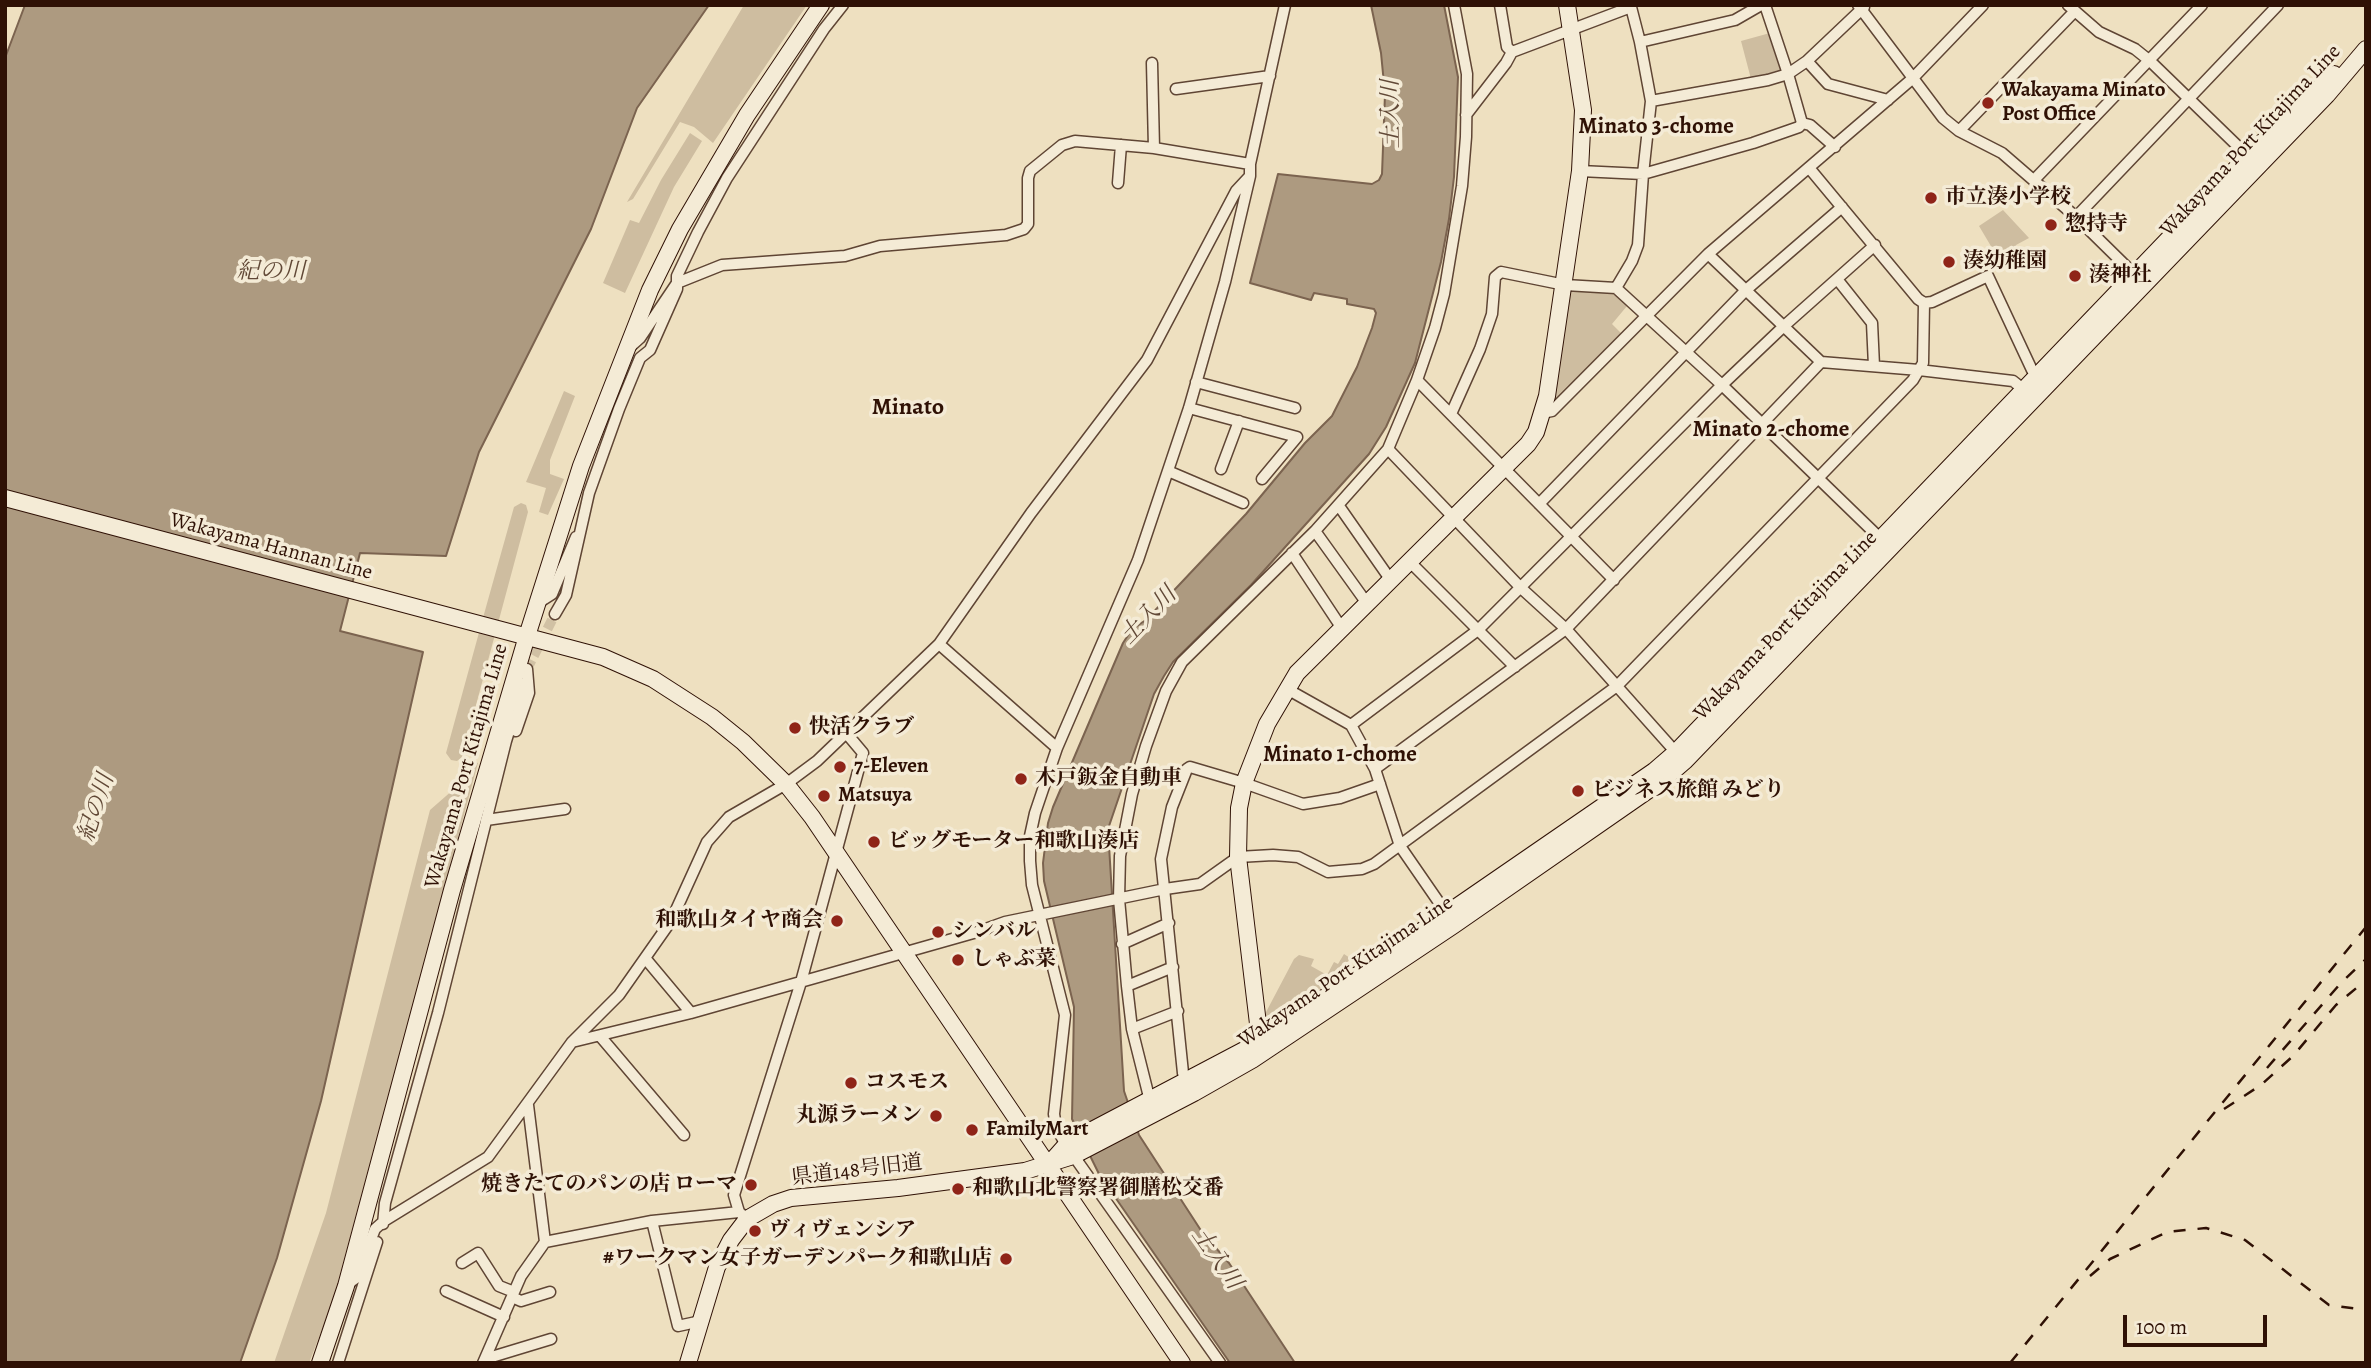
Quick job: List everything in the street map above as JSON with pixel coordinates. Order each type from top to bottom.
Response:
[{"type":"main road","points":[[527,636],[568,503],[650,290],[687,217],[747,115],[821,5]]},
{"type":"main road","points":[[1266,1045],[1259,1032],[1238,857],[1239,808],[1244,783],[1266,724],[1297,673],[1454,518],[1536,432],[1547,396],[1580,171],[1583,110],[1567,5]]},
{"type":"main road","name":"Wakayama Port Kitajima Line","points":[[1143,1109],[1206,1087],[1451,919],[1626,792],[1680,757],[2253,161],[2318,88],[2366,49]]},
{"type":"main road","name":"Wakayama Hannan Line","points":[[5,498],[527,636]]},
{"type":"main road","name":"Wakayama Port Kitajima Line","points":[[320,1363],[346,1286],[452,890],[521,672],[527,636],[603,657],[653,679],[686,699],[743,741],[786,784],[836,853],[1048,1165]]},
{"type":"main road","name":"Wakayama Port Kitajima Line","points":[[1143,1109],[1186,1082],[1266,1045]]},
{"type":"main road","points":[[1143,1109],[1048,1165],[1182,1363]]},
{"type":"main road","name":"県道148号旧道","points":[[688,1363],[717,1267],[743,1215],[791,1198],[898,1188],[1026,1171],[1048,1165]]},
{"type":"street","points":[[537,604],[552,594],[579,531],[589,493],[619,409],[640,358],[650,350],[677,289],[677,276],[698,232],[727,178],[824,29],[843,5]]},
{"type":"street","points":[[1220,1363],[1074,1148],[1056,1127],[1054,1114],[1065,1029],[1064,1006],[1043,913],[1032,885],[1030,836],[1057,748],[1139,560],[1189,408],[1225,282],[1286,5]]},
{"type":"street","points":[[1143,1109],[1116,900],[1120,856],[1132,794],[1166,691],[1182,662],[1315,531],[1388,449],[1417,380],[1435,328],[1454,242],[1462,186],[1467,74],[1454,5]]},
{"type":"street","points":[[1500,5],[1507,47],[1512,52]]},
{"type":"street","points":[[1640,42],[1735,20],[1763,5],[1788,74],[1801,123]]},
{"type":"street","points":[[1542,413],[1552,411],[1708,254],[1912,79],[1983,5]]},
{"type":"street","points":[[2034,180],[2202,5]]},
{"type":"street","points":[[2076,217],[2278,5]]},
{"type":"street","points":[[1466,115],[1512,52],[1632,6],[1651,101],[1638,244],[1632,261],[1616,288]]},
{"type":"street","points":[[1651,101],[1788,74],[1807,61],[1861,7],[1912,79],[1944,118],[1959,131],[2002,153],[2076,217],[2139,279]]},
{"type":"street","points":[[1959,131],[2071,9],[2099,32],[2135,49],[2150,61],[2253,161]]},
{"type":"street","points":[[1807,61],[1828,84],[1888,100]]},
{"type":"street","points":[[1152,63],[1154,148]]},
{"type":"street","points":[[1176,89],[1270,76]]},
{"type":"street","points":[[1801,123],[1810,125],[1835,147]]},
{"type":"street","points":[[1580,171],[1643,174],[1754,143],[1799,127],[1801,123]]},
{"type":"street","points":[[626,349],[640,338],[677,283],[722,265],[845,256],[880,246],[1016,233],[1028,224],[1030,171],[1062,145],[1075,141],[1154,148],[1250,170]]},
{"type":"street","points":[[1118,183],[1121,145]]},
{"type":"street","points":[[1810,169],[1924,303],[1933,302],[1988,276],[2035,387]]},
{"type":"street","points":[[346,1286],[356,1278],[375,1229],[488,1157],[572,1042],[619,995],[671,921],[707,842],[729,817],[786,784],[817,761],[939,644],[1031,513],[1147,360],[1236,191],[1250,170]]},
{"type":"street","points":[[1539,504],[1746,290],[1842,206]]},
{"type":"street","points":[[1351,725],[1478,630],[1722,385],[1875,245]]},
{"type":"street","points":[[1708,254],[1821,362],[1919,370],[2013,381],[2035,387]]},
{"type":"street","points":[[1451,414],[1480,349],[1492,314],[1495,276],[1501,272],[1565,285],[1616,288],[1722,385],[1885,543]]},
{"type":"street","points":[[1837,279],[1872,323],[1874,366]]},
{"type":"street","points":[[572,1042],[691,1013],[1043,913],[1200,884],[1238,857],[1298,857],[1328,872],[1362,869],[1374,864],[1617,686],[1913,380],[1923,363],[1924,303]]},
{"type":"street","points":[[1375,769],[1566,629],[1821,362]]},
{"type":"street","points":[[1417,380],[1614,580]]},
{"type":"street","points":[[1196,382],[1295,408]]},
{"type":"street","points":[[1189,408],[1297,437],[1262,479]]},
{"type":"street","points":[[1221,469],[1238,421]]},
{"type":"street","points":[[1388,449],[1521,588],[1566,629],[1680,757]]},
{"type":"street","points":[[1168,471],[1243,503]]},
{"type":"street","points":[[1339,506],[1390,579]]},
{"type":"street","points":[[555,614],[566,595],[579,531]]},
{"type":"street","points":[[1315,531],[1366,602]]},
{"type":"street","points":[[1292,553],[1341,627]]},
{"type":"street","points":[[1409,561],[1515,667]]},
{"type":"street","points":[[939,644],[1057,748]]},
{"type":"street","points":[[338,1363],[384,1221],[385,1202],[438,1013],[506,741],[522,688],[521,672]]},
{"type":"street","points":[[1287,689],[1351,725],[1375,769],[1400,846],[1451,919]]},
{"type":"street","points":[[545,1241],[652,1221],[743,1215],[734,1195],[801,982],[863,753],[847,734]]},
{"type":"street","points":[[1186,1082],[1161,859],[1172,807],[1187,769],[1190,766],[1303,804],[1340,798],[1380,784]]},
{"type":"street","points":[[486,820],[565,809]]},
{"type":"street","points":[[1122,944],[1169,923]]},
{"type":"street","points":[[645,958],[691,1013]]},
{"type":"street","points":[[1127,986],[1173,967]]},
{"type":"street","points":[[1132,1029],[1178,1012]]},
{"type":"street","points":[[600,1036],[684,1135]]},
{"type":"street","points":[[484,1361],[521,1276],[545,1241],[528,1105]]},
{"type":"street","points":[[652,1221],[678,1326],[701,1321]]},
{"type":"street","points":[[461,1263],[478,1253],[499,1286],[521,1301],[550,1292]]},
{"type":"street","points":[[446,1290],[503,1317]]},
{"type":"street","points":[[484,1361],[551,1339]]},
{"type":"shaded area","points":[[744,5],[807,5],[713,143],[694,127],[680,122],[633,199],[627,202]]},
{"type":"shaded area","points":[[1770,33],[1782,69],[1751,79],[1741,41]]},
{"type":"shaded area","points":[[690,133],[702,141],[674,187],[625,293],[603,283],[630,220],[639,223]]},
{"type":"shaded area","points":[[2003,210],[2029,238],[2016,245],[2017,249],[1998,258],[1979,226]]},
{"type":"shaded area","points":[[1571,287],[1613,293],[1627,306],[1612,324],[1623,335],[1555,402],[1553,400]]},
{"type":"shaded area","points":[[564,391],[575,396],[550,460],[550,474],[564,479],[548,515],[539,512],[546,488],[526,482]]},
{"type":"shaded area","points":[[521,503],[526,505],[528,512],[462,757],[457,761],[451,760],[446,753],[514,507]]},
{"type":"shaded area","points":[[469,760],[478,763],[332,1304],[309,1363],[274,1363],[326,1213],[430,810],[454,789]]},
{"type":"shaded area","points":[[1344,954],[1350,958],[1347,964],[1352,967],[1269,1024],[1265,1014],[1294,959],[1299,955],[1314,959],[1311,966],[1327,975],[1334,962],[1338,964]]},
{"type":"water","name":"紀の川","points":[[25,5],[709,5],[637,108],[591,229],[479,452],[446,556],[360,553],[340,631],[423,652],[321,1101],[277,1258],[240,1363],[5,1363],[5,58]]},
{"type":"water","name":"土入川","points":[[1371,5],[1444,5],[1458,77],[1454,177],[1449,219],[1415,363],[1386,427],[1369,454],[1251,585],[1173,662],[1154,694],[1108,829],[1124,1091],[1139,1135],[1202,1232],[1229,1263],[1295,1363],[1230,1363],[1099,1174],[1072,1119],[1074,1007],[1044,881],[1043,863],[1048,823],[1053,807],[1123,643],[1132,629],[1146,620],[1246,514],[1305,443],[1332,416],[1357,367],[1372,328],[1376,313],[1374,309],[1347,304],[1347,299],[1314,293],[1311,300],[1250,283],[1278,174],[1372,184],[1379,180],[1382,174],[1385,94],[1381,53]]},
{"type":"tunnel","points":[[527,669],[555,614]]},
{"type":"railway","points":[[2010,1363],[2366,927]]},
{"type":"railway","points":[[2267,1068],[2340,984],[2366,959]]},
{"type":"railway","points":[[2224,1109],[2261,1085],[2293,1056],[2336,1005],[2366,980]]},
{"type":"railway","points":[[2090,1276],[2110,1259],[2167,1232],[2206,1228],[2245,1240],[2329,1305],[2366,1310]]},
{"type":"place","name":"Wakayama Minato Post Office","points":[[1988,103]]},
{"type":"place","name":"市立湊小学校","points":[[1931,198]]},
{"type":"place","name":"惣持寺","points":[[2051,225]]},
{"type":"place","name":"湊幼稚園","points":[[1949,262]]},
{"type":"place","name":"湊神社","points":[[2075,276]]},
{"type":"place","name":"快活クラブ","points":[[795,728]]},
{"type":"place","name":"7-Eleven","points":[[840,767]]},
{"type":"place","name":"木戸鈑金自動車","points":[[1021,779]]},
{"type":"place","name":"ビジネス旅館 みどり","points":[[1578,791]]},
{"type":"place","name":"Matsuya","points":[[824,796]]},
{"type":"place","name":"ビッグモーター和歌山湊店","points":[[874,842]]},
{"type":"place","name":"和歌山タイヤ商会","points":[[837,921]]},
{"type":"place","name":"シンバル","points":[[938,932]]},
{"type":"place","name":"しゃぶ菜","points":[[958,960]]},
{"type":"place","name":"コスモス","points":[[851,1083]]},
{"type":"place","name":"丸源ラーメン","points":[[936,1116]]},
{"type":"place","name":"FamilyMart","points":[[972,1130]]},
{"type":"place","name":"焼きたてのパンの店 ローマ","points":[[751,1185]]},
{"type":"place","name":"和歌山北警察署御膳松交番","points":[[958,1189]]},
{"type":"place","name":"ヴィヴェンシア","points":[[755,1231]]},
{"type":"place","name":"#ワークマン女子ガーデンパーク和歌山店","points":[[1006,1259]]},
{"type":"district","name":"Minato 3-chome","points":[[1656,127]]},
{"type":"district","name":"Minato","points":[[908,408]]},
{"type":"district","name":"Minato 2-chome","points":[[1771,430]]},
{"type":"district","name":"Minato 1-chome","points":[[1340,755]]}]
